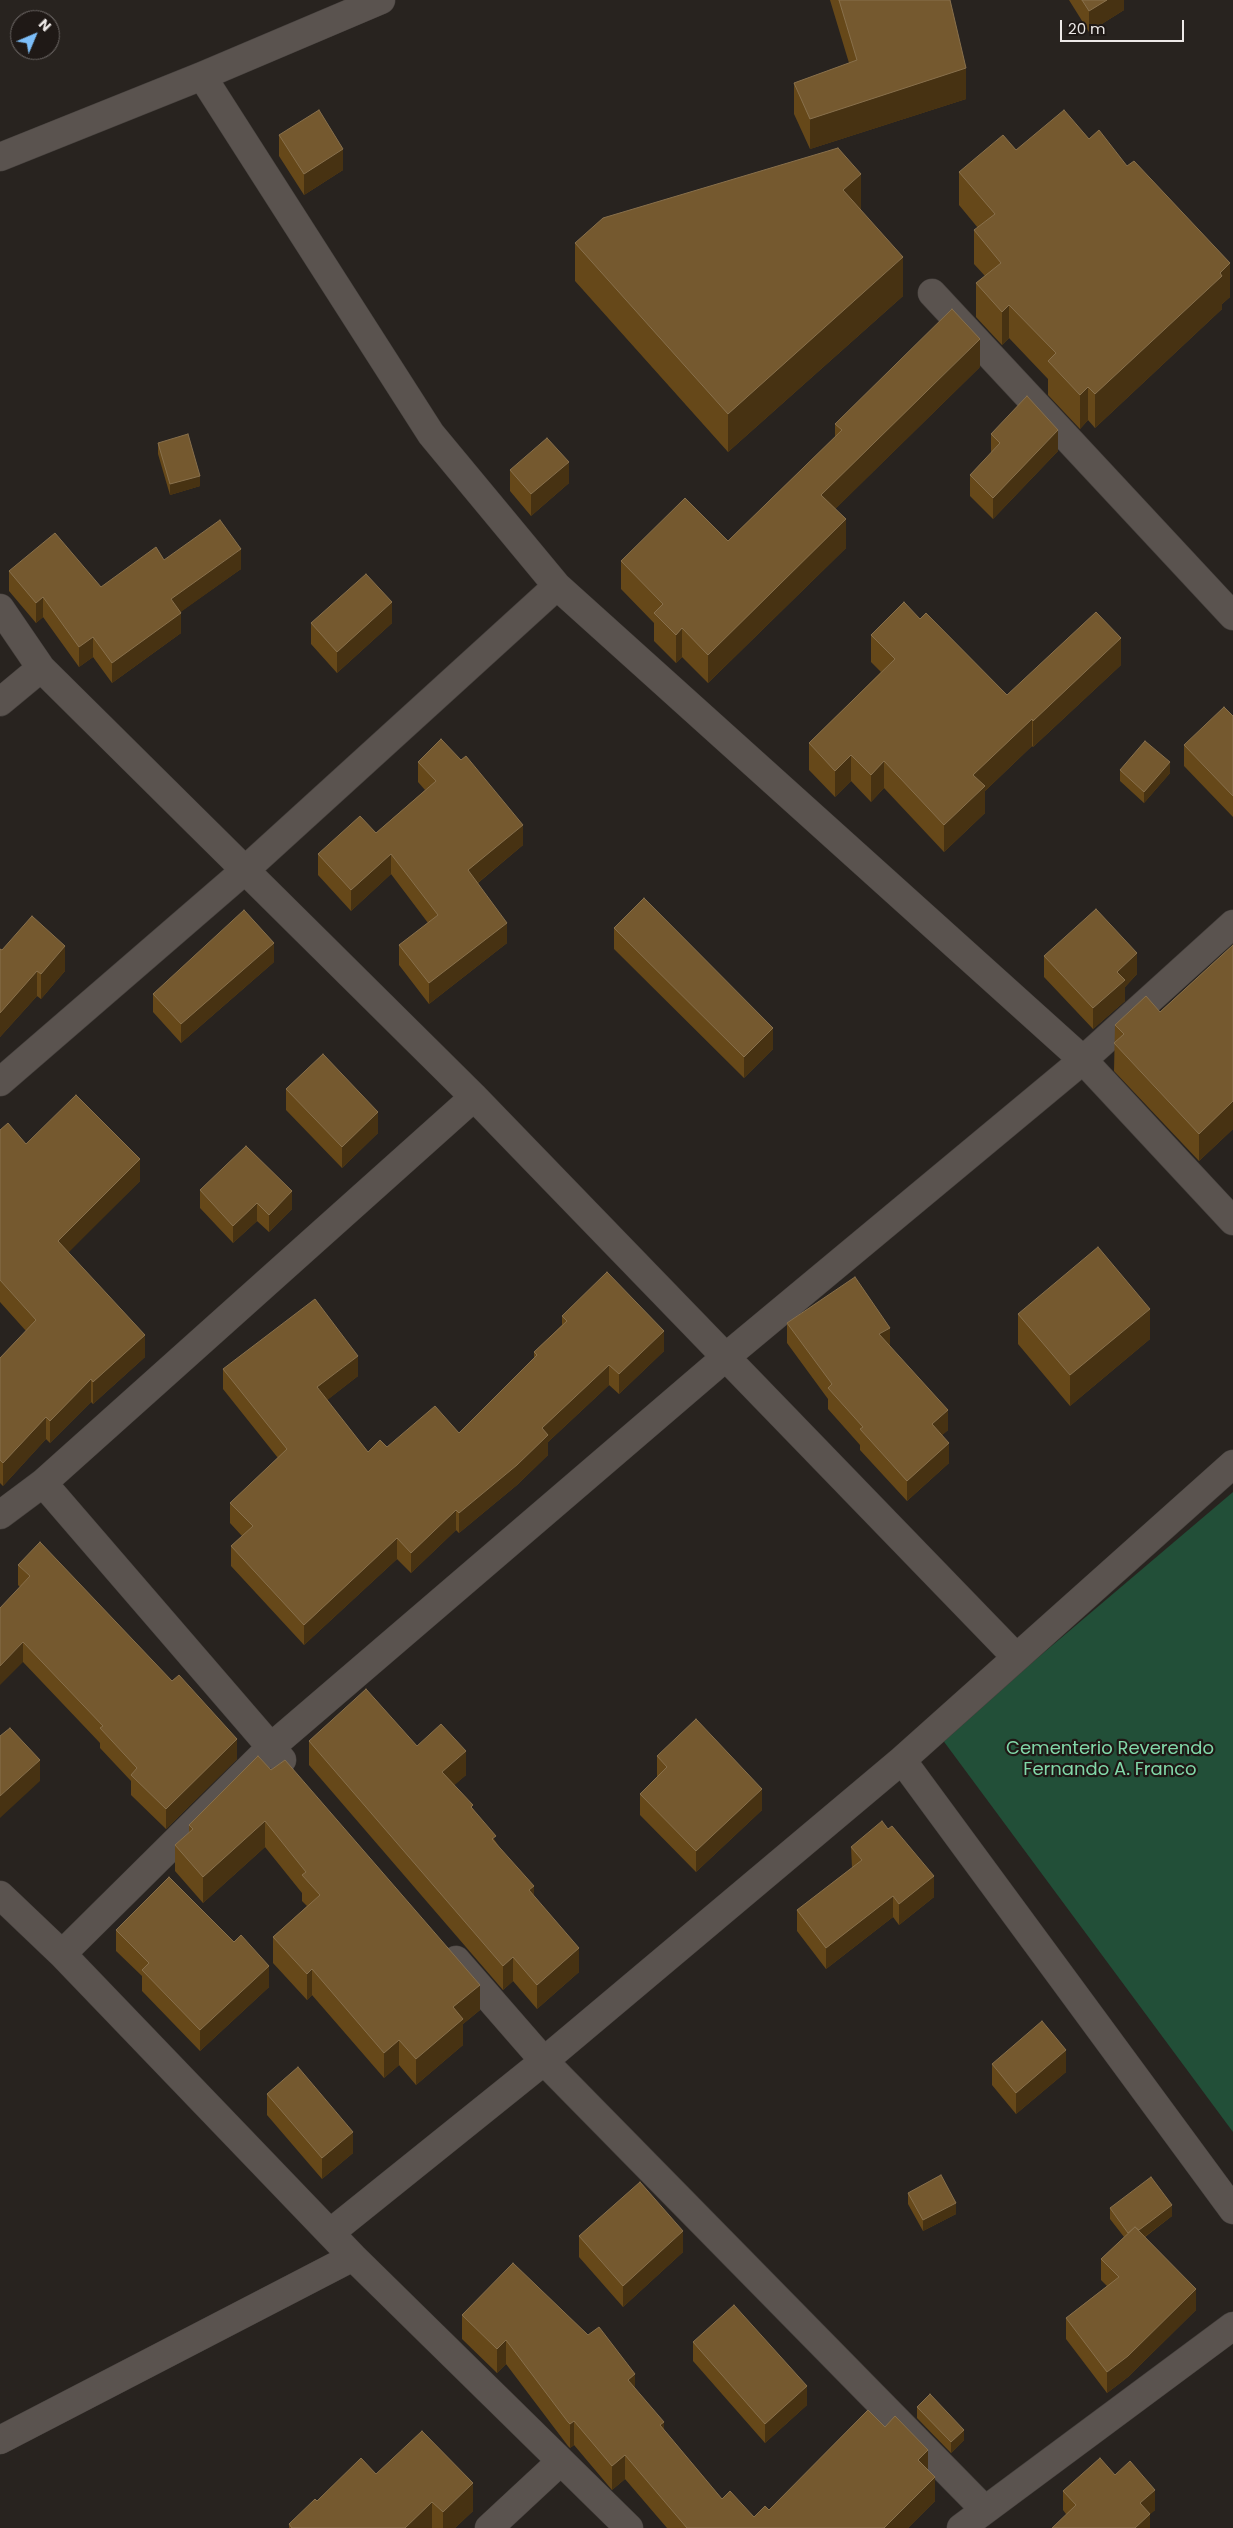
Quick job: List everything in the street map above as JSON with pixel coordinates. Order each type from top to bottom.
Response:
[{"type":"street","points":[[0,157],[202,76],[382,0]]},
{"type":"street","points":[[202,76],[431,434],[558,586],[1083,1060],[1233,1221]]},
{"type":"street","points":[[932,293],[1233,616]]},
{"type":"street","points":[[0,1082],[244,870],[558,586]]},
{"type":"street","points":[[0,608],[41,668],[474,1097],[727,1356],[1016,1657]]},
{"type":"street","points":[[0,702],[41,668]]},
{"type":"street","points":[[62,1954],[271,1747],[727,1356],[1083,1060],[1233,924]]},
{"type":"street","points":[[0,1515],[43,1483],[474,1097]]},
{"type":"street","points":[[330,2233],[544,2062],[902,1760],[1233,1464]]},
{"type":"street","points":[[43,1483],[297,1777]]},
{"type":"street","points":[[902,1760],[1233,2210]]},
{"type":"street","points":[[0,1895],[62,1954],[353,2257],[629,2528]]},
{"type":"street","points":[[440,1942],[544,2062],[985,2510]]},
{"type":"street","points":[[0,2440],[353,2257]]},
{"type":"street","points":[[961,2528],[1233,2326]]},
{"type":"street","points":[[489,2528],[560,2462]]},
{"type":"green space","name":"Cementerio Reverendo Fernando A. Franco","points":[[1233,1492],[1233,2132],[942,1739]]},
{"type":"building","points":[[839,0],[950,0],[966,68],[810,119],[794,83],[857,60]]},
{"type":"building","points":[[1082,0],[1107,0],[1089,11]]},
{"type":"building","points":[[319,110],[343,149],[304,174],[279,135]]},
{"type":"building","points":[[1064,110],[1089,139],[1099,130],[1127,166],[1134,161],[1230,263],[1220,273],[1222,276],[1095,394],[1088,387],[1080,395],[1048,361],[1056,353],[1009,305],[1002,312],[976,283],[1001,263],[974,230],[995,214],[959,172],[1003,135],[1016,150]]},
{"type":"building","points":[[838,148],[861,174],[843,190],[903,257],[728,414],[575,243],[603,218]]},
{"type":"building","points":[[952,309],[980,339],[821,495],[846,519],[708,655],[682,628],[676,635],[654,613],[663,604],[621,561],[685,498],[728,541],[842,430],[835,424]]},
{"type":"building","points":[[1027,396],[1058,430],[993,498],[970,475],[1000,443],[991,434]]},
{"type":"building","points":[[188,434],[200,476],[170,484],[158,443]]},
{"type":"building","points":[[547,438],[569,462],[531,494],[510,470]]},
{"type":"building","points":[[220,520],[241,549],[171,599],[181,613],[112,663],[93,637],[79,647],[43,597],[36,603],[9,571],[55,533],[101,587],[156,547],[164,560]]},
{"type":"building","points":[[366,574],[392,602],[337,652],[311,623]]},
{"type":"building","points":[[904,602],[920,619],[926,613],[1007,695],[1096,612],[1121,638],[973,775],[985,786],[944,825],[884,761],[871,775],[851,755],[835,771],[809,743],[895,659],[871,635]]},
{"type":"building","points":[[1224,707],[1233,716],[1233,796],[1184,745]]},
{"type":"building","points":[[441,739],[461,760],[466,756],[523,825],[468,870],[507,923],[429,983],[399,945],[438,915],[391,854],[351,890],[318,854],[360,816],[376,833],[436,781],[418,762]]},
{"type":"building","points":[[1145,741],[1170,762],[1144,792],[1120,770]]},
{"type":"building","points":[[644,898],[773,1028],[744,1057],[614,928]]},
{"type":"building","points":[[1096,909],[1137,953],[1117,972],[1125,980],[1093,1008],[1044,956]]},
{"type":"building","points":[[244,910],[274,943],[181,1024],[153,994]]},
{"type":"building","points":[[32,916],[65,946],[41,974],[37,971],[0,1013],[0,949],[2,950]]},
{"type":"building","points":[[1233,945],[1233,1101],[1199,1134],[1114,1043],[1124,1034],[1115,1025],[1146,996],[1160,1012]]},
{"type":"building","points":[[323,1054],[378,1112],[342,1147],[286,1089]]},
{"type":"building","points":[[76,1095],[140,1159],[58,1241],[145,1335],[93,1382],[91,1379],[50,1421],[46,1417],[3,1463],[0,1460],[0,1358],[36,1320],[0,1280],[0,1130],[8,1123],[26,1144]]},
{"type":"building","points":[[246,1146],[292,1191],[269,1215],[257,1203],[233,1226],[200,1190]]},
{"type":"building","points":[[1098,1247],[1150,1309],[1070,1375],[1018,1314]]},
{"type":"building","points":[[607,1272],[664,1331],[619,1374],[609,1365],[542,1428],[548,1435],[517,1465],[459,1513],[456,1510],[411,1553],[397,1538],[304,1625],[231,1546],[253,1526],[230,1503],[287,1449],[223,1369],[315,1299],[358,1356],[317,1387],[368,1452],[380,1440],[387,1447],[435,1406],[459,1433],[537,1355],[534,1352],[567,1321],[562,1316]]},
{"type":"building","points":[[855,1277],[890,1328],[879,1334],[948,1410],[932,1424],[949,1443],[907,1481],[860,1429],[863,1427],[828,1388],[832,1384],[787,1323]]},
{"type":"building","points":[[40,1542],[172,1681],[179,1675],[237,1739],[166,1809],[131,1775],[137,1768],[100,1728],[103,1726],[23,1642],[0,1666],[0,1608],[30,1576],[18,1565]]},
{"type":"building","points":[[366,1689],[417,1746],[441,1724],[466,1751],[442,1772],[473,1805],[471,1807],[496,1836],[492,1839],[534,1886],[529,1890],[579,1948],[537,1985],[513,1957],[503,1966],[309,1741]]},
{"type":"building","points":[[696,1719],[762,1789],[696,1851],[640,1794],[667,1767],[657,1756]]},
{"type":"building","points":[[10,1728],[40,1760],[0,1796],[0,1736]]},
{"type":"building","points":[[258,1756],[271,1770],[285,1760],[480,1985],[453,2007],[463,2019],[416,2059],[399,2040],[384,2053],[312,1969],[307,1974],[273,1937],[320,1895],[302,1875],[306,1872],[265,1821],[203,1877],[175,1845],[193,1829],[189,1825]]},
{"type":"building","points":[[882,1821],[888,1829],[892,1826],[934,1876],[899,1904],[893,1896],[826,1948],[797,1910],[862,1860],[851,1847]]},
{"type":"building","points":[[169,1877],[234,1942],[241,1935],[269,1966],[200,2030],[142,1970],[149,1963],[116,1930]]},
{"type":"building","points":[[1042,2021],[1066,2050],[1016,2093],[992,2064]]},
{"type":"building","points":[[298,2067],[353,2132],[322,2158],[267,2094]]},
{"type":"building","points":[[941,2175],[956,2203],[923,2220],[908,2193]]},
{"type":"building","points":[[1151,2177],[1172,2205],[1139,2230],[1135,2227],[1128,2233],[1110,2208]]},
{"type":"building","points":[[640,2182],[683,2231],[623,2286],[579,2236]]},
{"type":"building","points":[[1135,2227],[1196,2289],[1128,2356],[1107,2372],[1066,2318],[1119,2277],[1101,2259]]},
{"type":"building","points":[[513,2263],[588,2335],[599,2327],[635,2374],[628,2380],[664,2422],[660,2425],[722,2499],[730,2491],[754,2517],[765,2506],[769,2510],[868,2410],[885,2427],[895,2416],[928,2450],[918,2460],[935,2477],[884,2528],[687,2528],[625,2455],[612,2466],[574,2421],[570,2424],[568,2422],[506,2340],[497,2349],[462,2315]]},
{"type":"building","points":[[734,2305],[807,2386],[765,2424],[693,2342]]},
{"type":"building","points":[[930,2394],[964,2430],[951,2442],[917,2407]]},
{"type":"building","points":[[422,2431],[473,2483],[443,2512],[432,2502],[405,2528],[292,2528],[289,2524],[315,2499],[317,2501],[361,2458],[376,2474]]},
{"type":"building","points":[[1100,2458],[1115,2475],[1130,2461],[1155,2490],[1140,2503],[1150,2514],[1135,2528],[1052,2528],[1076,2505],[1063,2491]]}]
